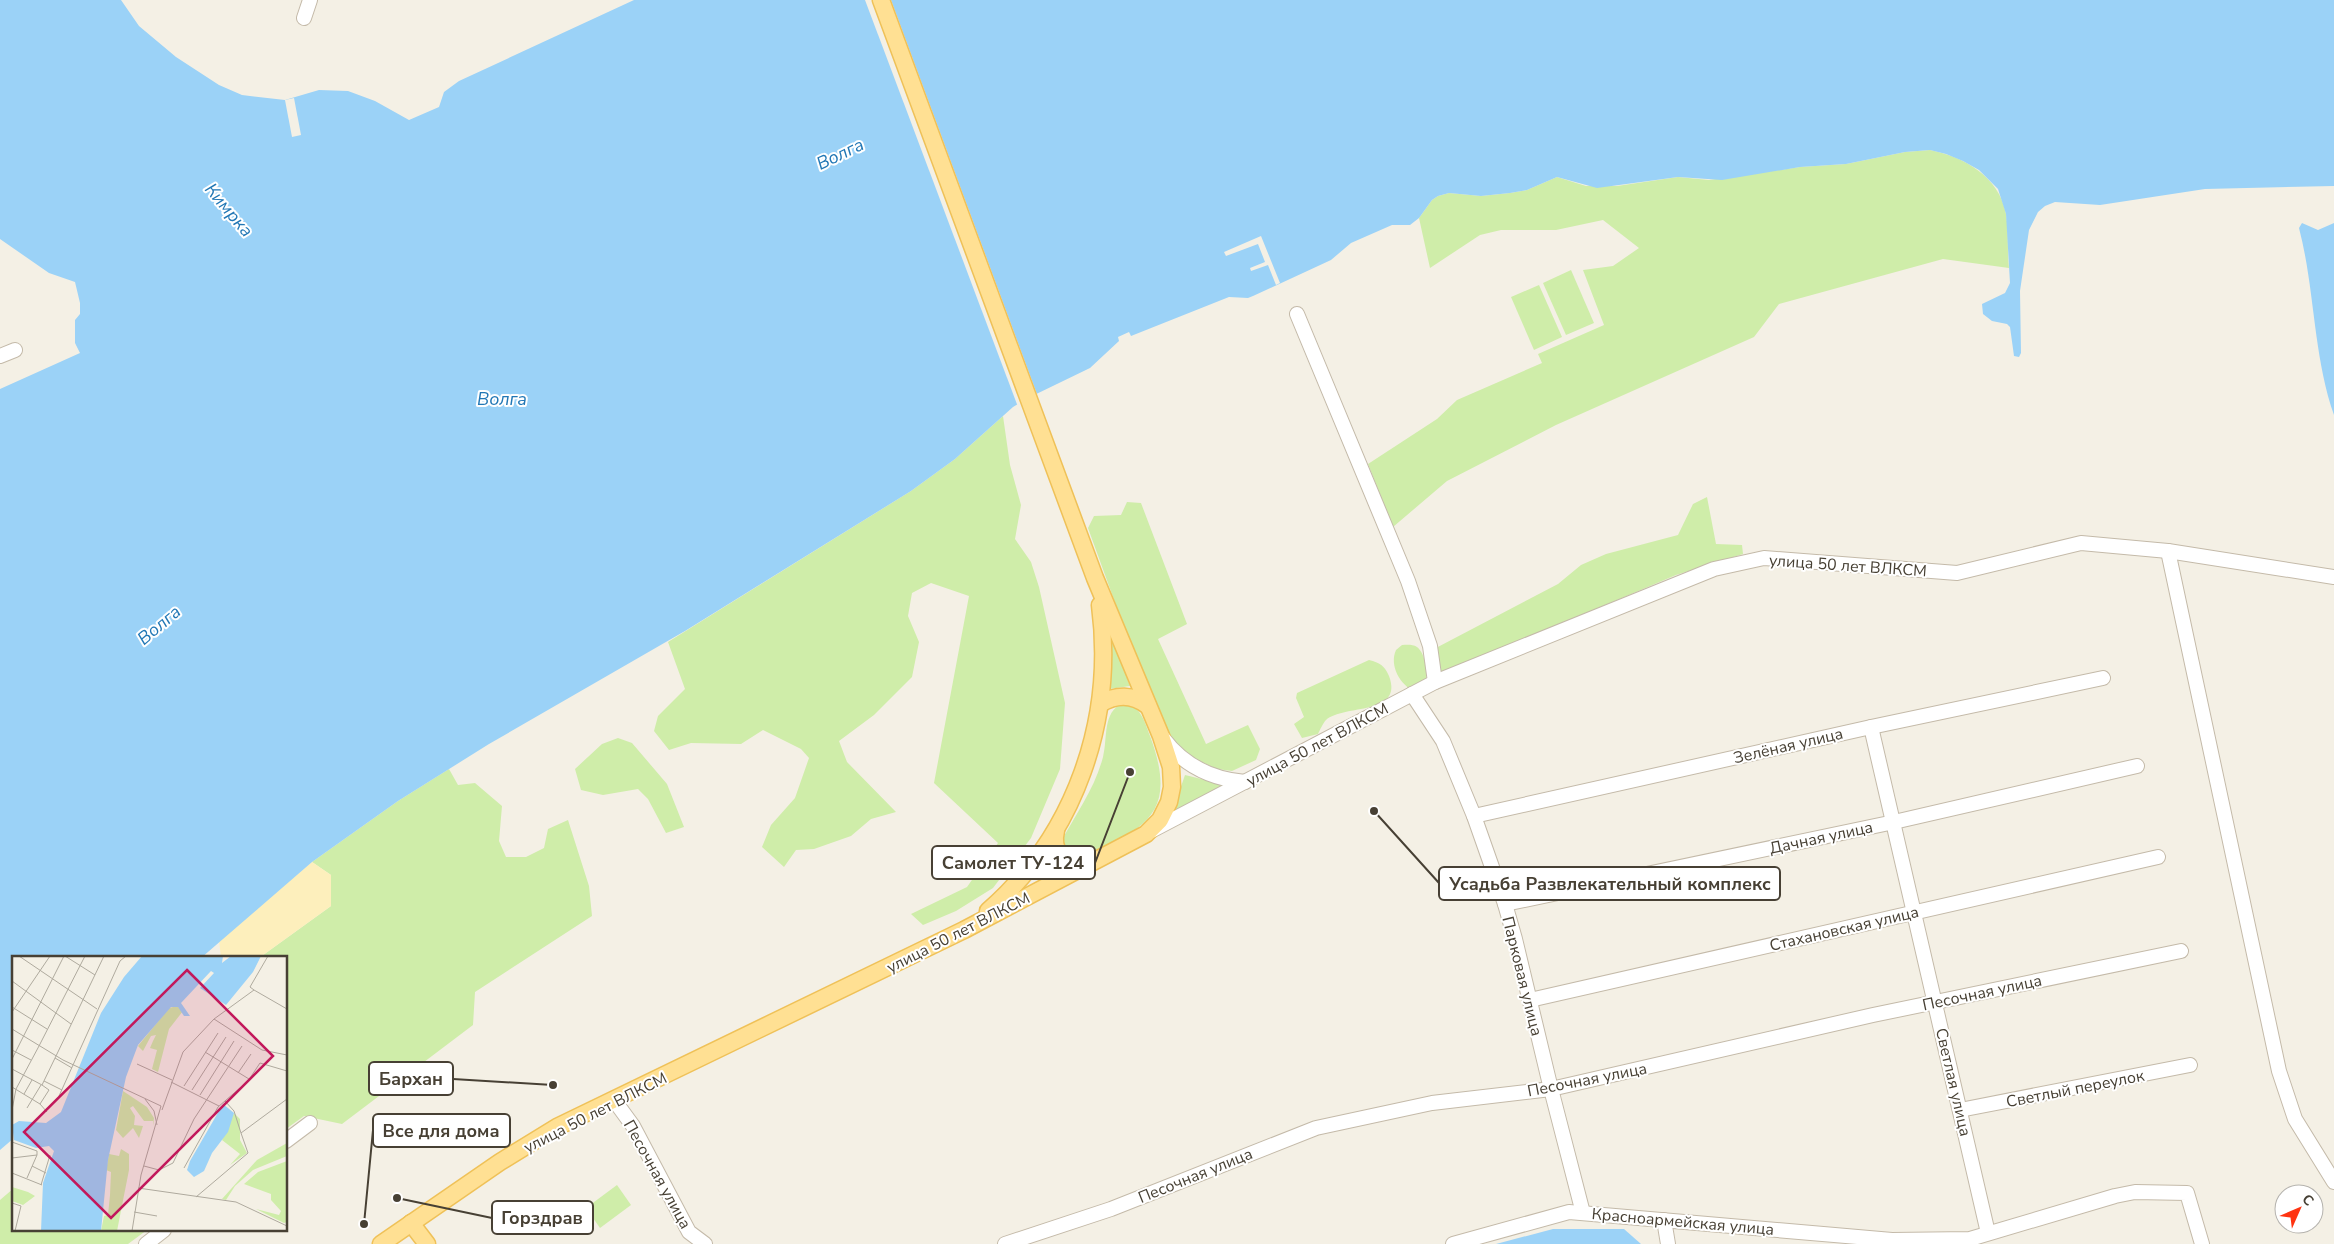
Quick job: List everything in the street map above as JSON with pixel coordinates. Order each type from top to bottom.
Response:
[{"type":"main road","points":[[881,0],[1095,578],[1161,736],[1171,767],[1172,787],[1164,813],[1146,834]]},
{"type":"main road","points":[[964,930],[1015,885],[1056,831],[1081,779],[1092,742],[1100,704],[1103,641],[1095,578]]},
{"type":"main road","points":[[1100,704],[1113,698],[1124,697],[1139,700],[1148,706]]},
{"type":"main road","points":[[1056,831],[1055,844],[1060,856],[1070,864],[1083,867]]},
{"type":"main road","name":"улица 50 лет ВЛКСМ","points":[[381,1244],[527,1145],[558,1127],[964,930],[1146,834]]},
{"type":"main road","points":[[411,1223],[426,1244]]},
{"type":"street","points":[[304,18],[310,0]]},
{"type":"street","points":[[1297,314],[1411,588],[1430,646],[1435,682]]},
{"type":"street","points":[[0,356],[15,350]]},
{"type":"street","name":"улица 50 лет ВЛКСМ","points":[[1146,834],[1435,682],[1714,569],[1764,558],[1957,573],[2081,543],[2168,551],[2334,577]]},
{"type":"street","points":[[2168,551],[2279,1072],[2295,1119],[2334,1182]]},
{"type":"street","name":"Зелёная улица","points":[[1474,816],[1871,727],[2103,678]]},
{"type":"street","name":"Парковая улица","points":[[1412,694],[1443,741],[1474,816],[1505,904],[1516,939],[1583,1213]]},
{"type":"street","name":"Светлая улица","points":[[1871,727],[1988,1233]]},
{"type":"street","points":[[1161,736],[1176,753],[1194,767],[1222,779],[1245,782]]},
{"type":"street","name":"Дачная улица","points":[[1505,904],[1894,822],[2137,766]]},
{"type":"street","name":"Стахановская улица","points":[[1530,1000],[2158,857]]},
{"type":"street","name":"Песочная улица","points":[[1005,1244],[1111,1209],[1316,1128],[1432,1103],[1551,1088],[1935,1002],[2181,951]]},
{"type":"street","name":"Светлый переулок","points":[[1960,1110],[2190,1065]]},
{"type":"street","name":"Песочная улица","points":[[614,1100],[633,1126],[689,1232],[705,1244]]},
{"type":"street","points":[[288,1140],[310,1123]]},
{"type":"street","name":"Красноармейская улица","points":[[1453,1244],[1569,1212],[1892,1240],[1970,1239],[2114,1196],[2136,1192],[2187,1193],[2202,1244]]},
{"type":"street","points":[[1664,1220],[1668,1244]]},
{"type":"street","points":[[146,1244],[161,1232]]},
{"type":"green space","points":[[1930,150],[1967,163],[1978,170],[1996,189],[2006,214],[2009,268],[1943,259],[1779,304],[1754,337],[1556,425],[1447,481],[1393,527],[1368,464],[1437,419],[1457,400],[1542,363],[1538,354],[1604,325],[1583,270],[1613,266],[1639,248],[1603,220],[1556,230],[1501,230],[1480,235],[1430,268],[1419,218],[1432,200],[1449,193],[1481,196],[1527,190],[1557,177],[1586,186],[1617,186],[1678,177],[1709,180],[1800,167],[1846,164],[1905,152]]},
{"type":"green space","points":[[1571,270],[1594,323],[1566,335],[1543,283]]},
{"type":"green space","points":[[1539,285],[1562,337],[1534,350],[1511,297]]},
{"type":"green space","points":[[1003,416],[1010,465],[1021,505],[1015,539],[1031,562],[1039,587],[1065,703],[1060,769],[1031,838],[993,888],[956,911],[923,925],[911,914],[967,887],[998,843],[934,783],[969,596],[931,583],[912,593],[908,616],[919,642],[912,677],[874,715],[839,741],[847,762],[896,812],[871,819],[851,836],[814,849],[796,850],[784,867],[762,847],[771,825],[795,798],[809,758],[801,749],[763,730],[741,744],[691,743],[669,750],[654,731],[658,716],[685,689],[668,642],[911,491],[955,459]]},
{"type":"green space","points":[[1707,497],[1716,544],[1742,545],[1743,554],[1676,575],[1438,676],[1434,649],[1558,584],[1581,565],[1606,554],[1678,535],[1693,504]]},
{"type":"green space","points":[[1127,502],[1141,503],[1187,624],[1158,639],[1206,744],[1248,725],[1260,749],[1256,760],[1232,771],[1217,769],[1193,758],[1166,734],[1153,707],[1088,528],[1094,516],[1121,515]]},
{"type":"green space","points":[[1107,625],[1130,686],[1109,689]]},
{"type":"green space","points":[[1402,645],[1417,647],[1424,659],[1427,670],[1426,680],[1415,691],[1405,685],[1395,668],[1394,656],[1396,650]]},
{"type":"green space","points":[[1369,660],[1381,665],[1389,676],[1391,689],[1388,698],[1370,707],[1334,715],[1326,720],[1318,734],[1302,738],[1294,724],[1304,717],[1296,698],[1297,693]]},
{"type":"green space","points":[[1123,703],[1134,707],[1144,719],[1158,763],[1161,785],[1158,802],[1150,816],[1137,828],[1121,839],[1078,861],[1069,858],[1062,840],[1100,768],[1109,719],[1116,707]]},
{"type":"green space","points":[[618,738],[632,743],[667,784],[684,827],[666,833],[648,799],[638,789],[603,795],[581,790],[575,769],[602,744]]},
{"type":"green space","points":[[449,769],[458,785],[475,783],[502,806],[499,841],[506,857],[526,857],[544,848],[548,829],[568,820],[589,886],[592,916],[475,992],[473,1025],[342,1124],[304,1116],[288,1128],[288,956],[262,956],[331,906],[331,875],[312,862],[398,801]]},
{"type":"green space","points":[[1185,775],[1226,785],[1171,815]]},
{"type":"green space","points":[[617,1185],[631,1205],[600,1228],[586,1208]]},
{"type":"green space","points":[[12,1190],[12,1232],[144,1232],[128,1244],[0,1244],[0,1200]]},
{"type":"sand","points":[[312,862],[331,875],[331,906],[262,956],[221,956],[219,940]]},
{"type":"water","name":"Волга","points":[[0,0],[121,0],[139,26],[176,57],[219,85],[242,95],[285,100],[319,90],[348,91],[375,101],[409,120],[439,107],[444,92],[459,81],[634,0],[2334,0],[2334,186],[2205,189],[2100,205],[2055,202],[2045,206],[2038,212],[2029,230],[2020,291],[2021,353],[2019,357],[2014,356],[2010,327],[2007,324],[1992,321],[1983,314],[1982,304],[2005,293],[2010,283],[2006,214],[1998,189],[1979,170],[1946,154],[1930,150],[1905,152],[1846,164],[1800,167],[1722,180],[1678,177],[1597,188],[1557,177],[1527,190],[1510,193],[1481,196],[1449,193],[1432,200],[1419,218],[1410,225],[1392,225],[1351,243],[1331,260],[1253,296],[1248,298],[1229,297],[1131,336],[1129,332],[1118,337],[1119,341],[1090,368],[1013,407],[955,459],[911,491],[685,631],[489,744],[398,801],[312,862],[203,956],[12,956],[12,1140],[0,1150],[0,389],[80,353],[75,343],[75,320],[80,314],[80,303],[75,282],[49,273],[0,239]]},
{"type":"water","points":[[2302,223],[2318,230],[2334,223],[2334,415],[2327,392],[2318,346],[2299,228]]},
{"type":"water","points":[[1553,1229],[1624,1229],[1641,1244],[1496,1244]]},
{"type":"pier","points":[[865,0],[891,0],[1038,397],[1018,407]]},
{"type":"pier","points":[[294,98],[301,135],[292,137],[285,100]]},
{"type":"pier","points":[[1261,236],[1280,283],[1276,285],[1268,265],[1251,271],[1250,268],[1265,262],[1258,244],[1226,256],[1224,252]]},
{"type":"place","name":"Самолет ТУ-124","points":[[1130,772]]},
{"type":"place","name":"Усадьба Развлекательный комплекс","points":[[1374,811]]},
{"type":"place","name":"Бархан","points":[[553,1085]]},
{"type":"place","name":"Горздрав","points":[[397,1198]]},
{"type":"place","name":"Все для дома","points":[[364,1224]]},
{"type":"water label","name":"Кимрка","points":[[229,210]]}]
